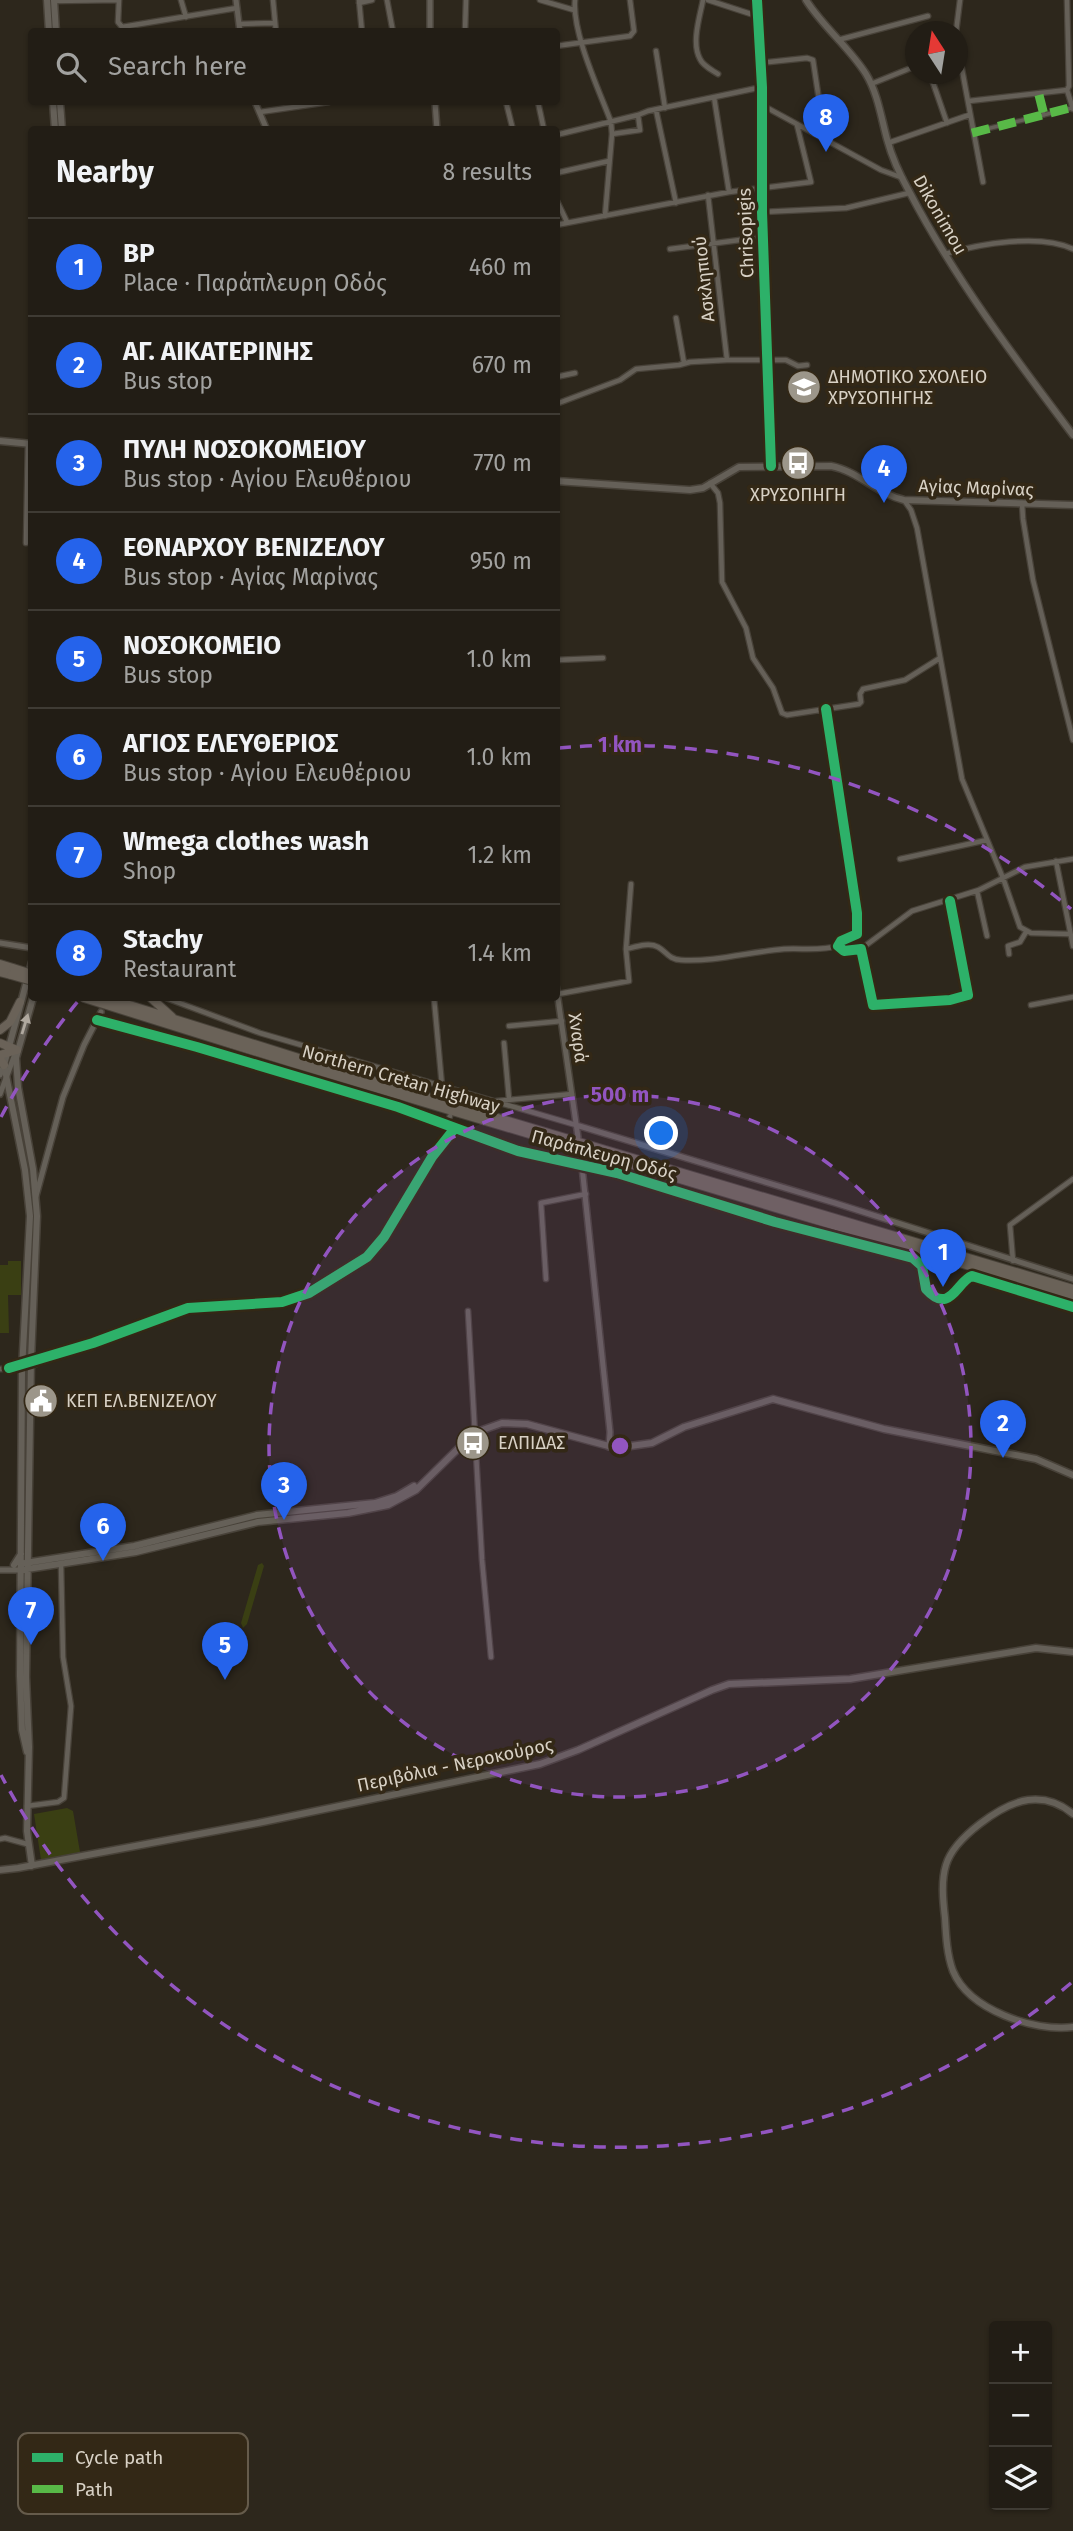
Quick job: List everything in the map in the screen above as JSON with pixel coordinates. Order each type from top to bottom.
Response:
[{"type":"highway","points":[[0,964],[28,979]]},
{"type":"highway","points":[[0,972],[28,974]]},
{"type":"highway","name":"Northern Cretan Highway","points":[[94,1001],[1073,1297]]},
{"type":"highway","name":"Northern Cretan Highway","points":[[117,1001],[340,1071],[1073,1289]]},
{"type":"highway","points":[[154,1001],[174,1019]]},
{"type":"highway","points":[[0,1030],[10,1022],[20,1002]]},
{"type":"highway","points":[[0,1043],[6,1059]]},
{"type":"highway","points":[[918,1251],[925,1260]]},
{"type":"highway","points":[[965,1272],[976,1268]]},
{"type":"main road","points":[[47,0],[49,28]]},
{"type":"main road","points":[[54,0],[56,28]]},
{"type":"main road","name":"Dikonimou","points":[[806,0],[858,63],[871,84],[888,143],[909,193],[945,254],[1073,435]]},
{"type":"main road","points":[[53,105],[55,126]]},
{"type":"main road","points":[[60,105],[62,126]]},
{"type":"main road","points":[[0,440],[28,444]]},
{"type":"main road","name":"Αγίας Μαρίνας","points":[[560,481],[684,491],[697,490],[739,467],[831,466],[842,468],[889,495],[904,500],[1073,505]]},
{"type":"main road","points":[[27,1365],[36,1197],[6,1059],[28,975]]},
{"type":"main road","points":[[32,1001],[6,1059],[18,1087],[29,1170],[25,1552],[22,1566],[27,1844],[32,1866]]},
{"type":"main road","points":[[22,1566],[61,1564],[136,1552],[258,1522],[376,1509],[399,1501],[431,1476],[474,1433],[490,1426],[516,1422],[608,1447],[629,1448],[652,1443],[684,1427],[773,1399],[884,1429],[1036,1459],[1073,1475]]},
{"type":"main road","points":[[22,1566],[134,1546],[254,1516],[375,1503],[397,1496],[431,1476]]},
{"type":"main road","points":[[25,1552],[40,1561]]},
{"type":"main road","points":[[22,1566],[25,1552]]},
{"type":"main road","name":"Περιβόλια - Νεροκούρος","points":[[0,1870],[258,1823],[540,1764],[729,1684],[850,1679],[1037,1648],[1073,1652]]},
{"type":"main road","points":[[1073,1814],[1058,1804],[1038,1800],[1018,1802],[998,1813],[956,1847],[946,1865],[943,1895],[951,1966],[964,1989],[980,2003],[1006,2016],[1041,2025],[1073,2027]]},
{"type":"street","points":[[54,0],[119,0],[118,22],[122,27],[237,8]]},
{"type":"street","points":[[181,0],[186,17]]},
{"type":"street","points":[[236,0],[240,28],[275,23]]},
{"type":"street","points":[[273,0],[276,28]]},
{"type":"street","points":[[362,28],[359,1],[372,0]]},
{"type":"street","points":[[387,0],[392,28]]},
{"type":"street","points":[[430,0],[430,28]]},
{"type":"street","points":[[466,0],[466,28]]},
{"type":"street","points":[[540,0],[574,10]]},
{"type":"street","points":[[575,0],[574,10],[582,43],[611,122],[606,216]]},
{"type":"street","points":[[560,46],[628,37],[633,34],[630,0]]},
{"type":"street","points":[[703,0],[698,29],[698,53],[704,64],[718,74]]},
{"type":"street","points":[[708,0],[757,16]]},
{"type":"street","name":"Chrisopigis","points":[[757,0],[762,87],[762,212],[771,466]]},
{"type":"street","points":[[957,21],[960,0]]},
{"type":"street","points":[[972,133],[1073,108],[1067,90],[1067,0]]},
{"type":"street","points":[[837,40],[928,16]]},
{"type":"street","points":[[656,51],[666,108]]},
{"type":"street","points":[[760,63],[807,58],[814,60],[825,141]]},
{"type":"street","points":[[871,84],[905,70]]},
{"type":"street","points":[[933,84],[947,123]]},
{"type":"street","points":[[965,84],[983,182]]},
{"type":"street","points":[[560,134],[762,87]]},
{"type":"street","points":[[969,101],[1067,90]]},
{"type":"street","points":[[1039,94],[1044,115]]},
{"type":"street","points":[[714,97],[729,192]]},
{"type":"street","points":[[256,105],[265,126]]},
{"type":"street","points":[[260,112],[303,105]]},
{"type":"street","points":[[435,105],[437,126]]},
{"type":"street","points":[[507,105],[512,126]]},
{"type":"street","points":[[539,105],[543,126]]},
{"type":"street","points":[[762,105],[881,170],[903,178]]},
{"type":"street","points":[[656,110],[676,203]]},
{"type":"street","points":[[612,134],[639,130],[638,115]]},
{"type":"street","points":[[888,143],[969,116]]},
{"type":"street","points":[[560,224],[708,195],[811,181],[797,125]]},
{"type":"street","points":[[560,172],[609,161]]},
{"type":"street","points":[[762,212],[846,208],[909,193]]},
{"type":"street","name":"Ασκληπιού","points":[[708,195],[727,360]]},
{"type":"street","points":[[560,207],[567,222]]},
{"type":"street","points":[[670,249],[763,237]]},
{"type":"street","points":[[945,254],[967,247],[1010,243],[1044,242],[1063,244],[1073,249]]},
{"type":"street","points":[[676,318],[686,362]]},
{"type":"street","points":[[560,402],[620,380],[636,369],[727,360],[786,360],[798,366],[807,365]]},
{"type":"street","points":[[560,376],[575,373]]},
{"type":"street","points":[[710,483],[718,493],[720,502],[722,582],[744,623],[753,658],[773,688],[780,710],[787,715],[859,704],[863,689],[905,680],[940,657]]},
{"type":"street","points":[[26,543],[28,494]]},
{"type":"street","points":[[904,500],[915,520],[962,779],[1003,878],[1018,924],[1026,932],[1069,934]]},
{"type":"street","points":[[1022,503],[1033,580],[1073,740]]},
{"type":"street","points":[[560,660],[603,657]]},
{"type":"street","points":[[626,949],[652,945],[659,947],[668,957],[699,961],[782,949],[825,949],[838,946],[841,941],[855,936],[858,931],[843,813],[826,709]]},
{"type":"street","points":[[900,859],[987,840]]},
{"type":"street","points":[[838,946],[844,951],[861,949],[912,911],[976,891],[1024,867],[1073,859]]},
{"type":"street","points":[[1055,861],[1073,946]]},
{"type":"street","points":[[560,995],[629,981],[626,949],[631,884]]},
{"type":"street","points":[[976,891],[987,936]]},
{"type":"street","points":[[861,949],[873,1005],[966,997],[968,992],[950,901]]},
{"type":"street","points":[[1009,954],[1009,946],[1020,942],[1026,932]]},
{"type":"street","points":[[0,943],[28,947]]},
{"type":"street","points":[[1031,1004],[1073,997]]},
{"type":"street","points":[[174,1001],[260,1033],[576,1125]]},
{"type":"street","points":[[434,1001],[442,1086]]},
{"type":"street","name":"Χναρά","points":[[559,1001],[578,1137]]},
{"type":"street","points":[[36,1197],[67,1088],[101,1012]]},
{"type":"street","name":"Παράπλευρη Οδός","points":[[97,1020],[398,1107],[518,1151],[581,1161],[775,1222],[913,1258],[922,1266],[926,1289],[935,1296],[953,1296],[964,1280],[972,1276],[1073,1307]]},
{"type":"street","points":[[509,1027],[562,1021]]},
{"type":"street","points":[[504,1043],[509,1099]]},
{"type":"street","points":[[0,1094],[6,1059]]},
{"type":"street","points":[[455,1098],[456,1090]]},
{"type":"street","points":[[493,1101],[572,1094]]},
{"type":"street","points":[[447,1124],[450,1116]]},
{"type":"street","name":"Παράπλευρη Οδός","points":[[576,1125],[835,1203],[1073,1279]]},
{"type":"street","points":[[0,1369],[27,1365],[188,1308],[282,1302],[309,1293],[353,1268],[376,1247],[428,1162],[455,1128]]},
{"type":"street","points":[[581,1161],[610,1432],[608,1447]]},
{"type":"street","points":[[29,1170],[44,1167]]},
{"type":"street","points":[[1013,1262],[1010,1225],[1073,1179]]},
{"type":"street","points":[[545,1279],[541,1203],[586,1194]]},
{"type":"street","points":[[468,1311],[474,1433],[491,1657]]},
{"type":"street","points":[[26,1806],[58,1802],[64,1798],[71,1706],[63,1657],[61,1564]]},
{"type":"street","points":[[3,1569],[22,1566]]},
{"type":"street","points":[[0,1839],[27,1844]]},
{"type":"green space","points":[[8,1261],[21,1261],[21,1295],[8,1295],[9,1333],[0,1333],[0,1265],[8,1265]]},
{"type":"green space","points":[[262,1563],[264,1566],[247,1624],[243,1628],[241,1623],[258,1565]]},
{"type":"green space","points":[[67,1808],[73,1811],[80,1852],[41,1860],[34,1814]]},
{"type":"marked path","points":[[1039,95],[1044,115]]},
{"type":"marked path","points":[[972,133],[1073,107]]},
{"type":"cycle path","points":[[757,0],[762,87],[762,212],[771,466]]},
{"type":"cycle path","points":[[826,709],[857,913],[857,934],[841,941],[838,946],[844,951],[861,949],[873,1005],[950,1000],[968,995],[950,901]]},
{"type":"cycle path","points":[[97,1020],[398,1107],[518,1151],[617,1173],[775,1222],[913,1258],[922,1266],[926,1289],[941,1299],[947,1298],[972,1276],[1073,1307]]},
{"type":"cycle path","points":[[9,1368],[93,1343],[188,1308],[282,1302],[309,1293],[367,1257],[384,1237],[432,1157],[455,1128]]},
{"type":"place","name":"Stachy","points":[[826,152]]},
{"type":"place","name":"ΔΗΜΟΤΙΚΟ ΣΧΟΛΕΙΟ ΧΡΥΣΟΠΗΓΗΣ","points":[[804,387]]},
{"type":"place","name":"ΧΡΥΣΟΠΗΓΗ","points":[[798,463]]},
{"type":"place","name":"ΕΘΝΑΡΧΟΥ ΒΕΝΙΖΕΛΟΥ","points":[[884,503]]},
{"type":"place","name":"BP","points":[[943,1287]]},
{"type":"place","name":"ΚΕΠ ΕΛ.ΒΕΝΙΖΕΛΟΥ","points":[[41,1401]]},
{"type":"place","name":"ΕΛΠΙΔΑΣ","points":[[473,1443]]},
{"type":"place","name":"ΑΓ. ΑΙΚΑΤΕΡΙΝΗΣ","points":[[1003,1458]]},
{"type":"place","name":"ΠΥΛΗ ΝΟΣΟΚΟΜΕΙΟΥ","points":[[284,1520]]},
{"type":"place","name":"ΑΓΙΟΣ ΕΛΕΥΘΕΡΙΟΣ","points":[[103,1561]]},
{"type":"place","name":"Wmega clothes wash","points":[[31,1645]]},
{"type":"place","name":"ΝΟΣΟΚΟΜΕΙΟ","points":[[225,1680]]}]
